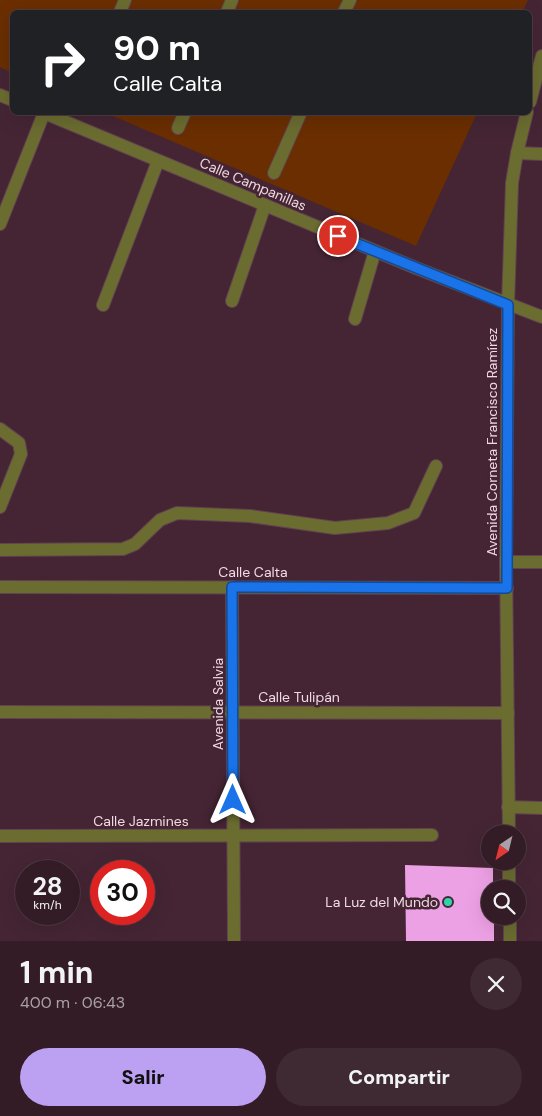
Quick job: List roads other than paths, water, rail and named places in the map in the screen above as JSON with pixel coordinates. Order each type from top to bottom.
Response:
[{"type":"street","points":[[532,94],[542,56]]},
{"type":"street","points":[[0,224],[42,115]]},
{"type":"street","name":"Calle Campanillas","points":[[48,115],[375,251],[542,317]]},
{"type":"street","points":[[178,128],[183,115]]},
{"type":"street","points":[[274,172],[299,115]]},
{"type":"street","name":"Avenida Corneta Francisco Ramírez","points":[[509,825],[506,562],[508,305],[512,183],[526,115]]},
{"type":"street","points":[[517,153],[542,154]]},
{"type":"street","points":[[103,305],[158,161]]},
{"type":"street","points":[[232,301],[265,205]]},
{"type":"street","points":[[355,319],[375,251]]},
{"type":"street","points":[[0,429],[19,443],[21,454],[0,507]]},
{"type":"street","points":[[0,550],[123,549],[135,544],[160,520],[177,513],[250,516],[335,528],[388,523],[414,513],[436,466]]},
{"type":"street","points":[[506,562],[542,562]]},
{"type":"street","name":"Calle Calta","points":[[0,587],[507,588]]},
{"type":"street","name":"Avenida Salvia","points":[[232,587],[234,941]]},
{"type":"street","name":"Calle Tulipán","points":[[0,712],[508,713]]},
{"type":"street","points":[[508,807],[542,808]]},
{"type":"street","name":"Calle Jazmines","points":[[0,836],[432,835]]},
{"type":"street","points":[[510,925],[510,941]]},
{"type":"place","name":"La Luz del Mundo","points":[[448,902]]}]
